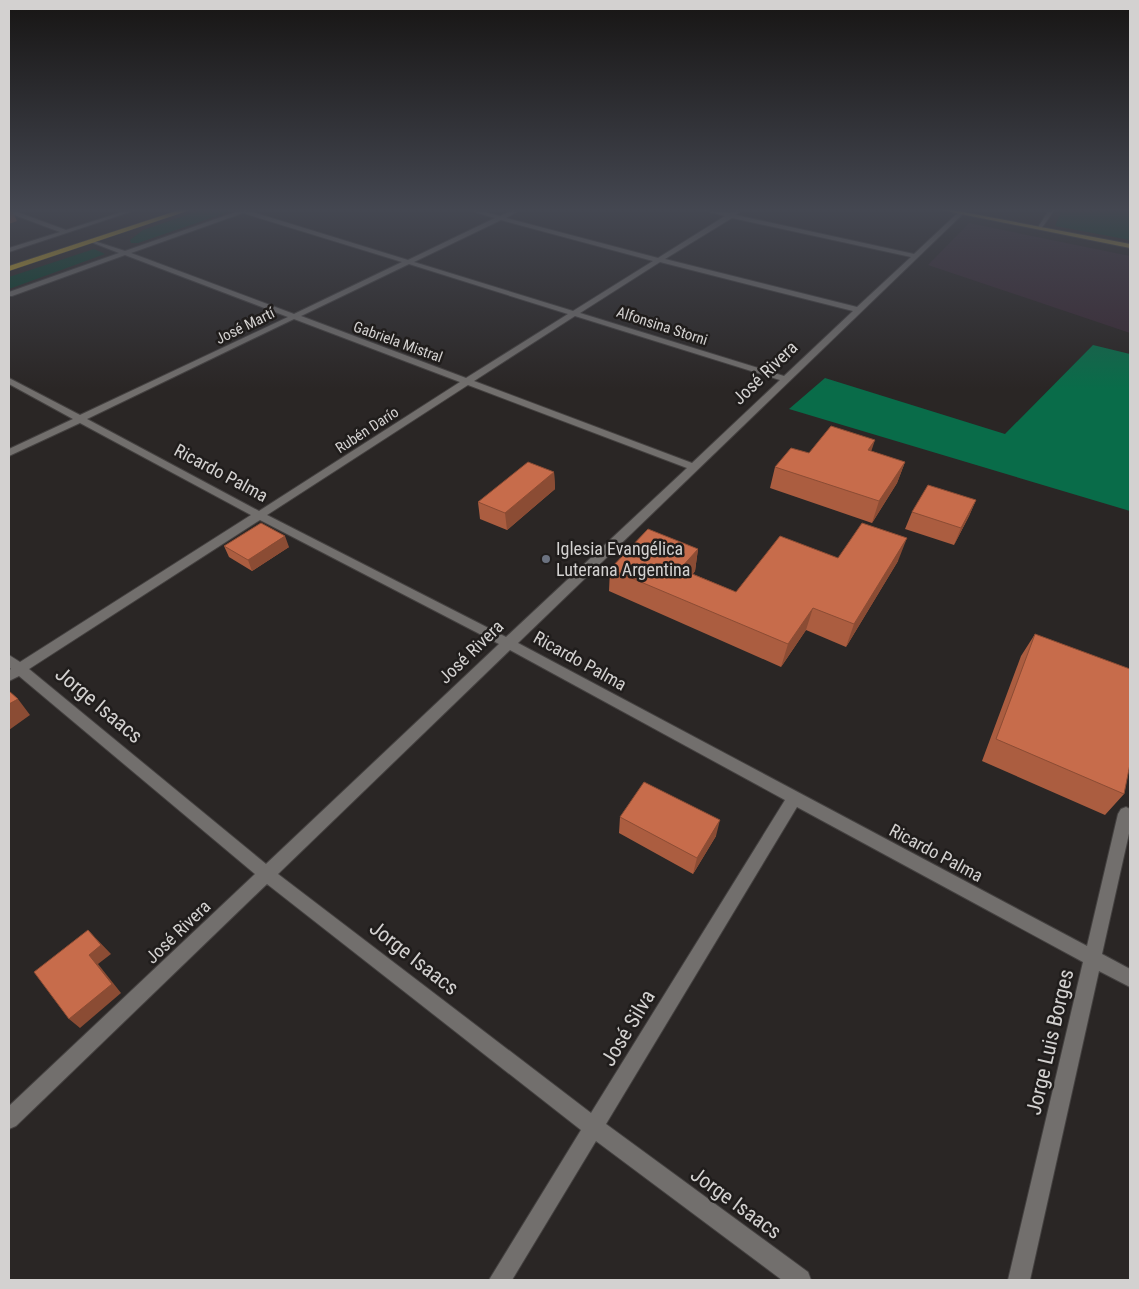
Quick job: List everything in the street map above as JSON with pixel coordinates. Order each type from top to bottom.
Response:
[{"type":"street","points":[[9,294],[79,269]]},
{"type":"street","name":"Gabriela Mistral","points":[[166,269],[694,467]]},
{"type":"street","name":"José Martí","points":[[9,453],[293,318],[389,269]]},
{"type":"street","name":"Alfonsina Storni","points":[[431,269],[786,380]]},
{"type":"street","name":"Rubén Darío","points":[[12,669],[261,516],[644,269]]},
{"type":"street","points":[[696,269],[859,310]]},
{"type":"street","name":"José Rivera","points":[[9,1119],[507,643],[902,269]]},
{"type":"street","name":"Ricardo Palma","points":[[9,381],[261,516],[507,643],[1130,978]]},
{"type":"street","name":"Jorge Isaacs","points":[[12,669],[266,874],[593,1128],[800,1280]]},
{"type":"street","name":"José Silva","points":[[500,1280],[794,799]]},
{"type":"street","name":"Jorge Luis Borges","points":[[1019,1280],[1126,814]]},
{"type":"shaded area","points":[[940,269],[1130,269],[1130,333]]},
{"type":"green space","points":[[33,269],[63,269],[9,289],[9,277]]},
{"type":"green space","points":[[1093,345],[1130,354],[1130,511],[789,409],[825,378],[1005,434]]},
{"type":"building","points":[[831,426],[875,440],[868,450],[905,462],[879,501],[775,467],[791,448],[809,453]]},
{"type":"building","points":[[528,462],[554,472],[505,513],[478,502]]},
{"type":"building","points":[[928,485],[976,500],[961,528],[912,512]]},
{"type":"building","points":[[261,523],[285,536],[248,560],[224,546]]},
{"type":"building","points":[[862,523],[907,538],[854,624],[813,608],[788,644],[610,569],[648,529],[698,549],[680,569],[736,592],[780,536],[838,558]]},
{"type":"building","points":[[1035,634],[1130,669],[1130,764],[1124,794],[996,739]]},
{"type":"building","points":[[9,691],[18,699],[9,704]]},
{"type":"building","points":[[644,782],[720,820],[697,858],[620,817]]},
{"type":"building","points":[[88,930],[101,945],[89,955],[112,984],[69,1019],[34,972]]},
{"type":"place","name":"Iglesia Evangélica Luterana Argentina","points":[[546,559]]}]
